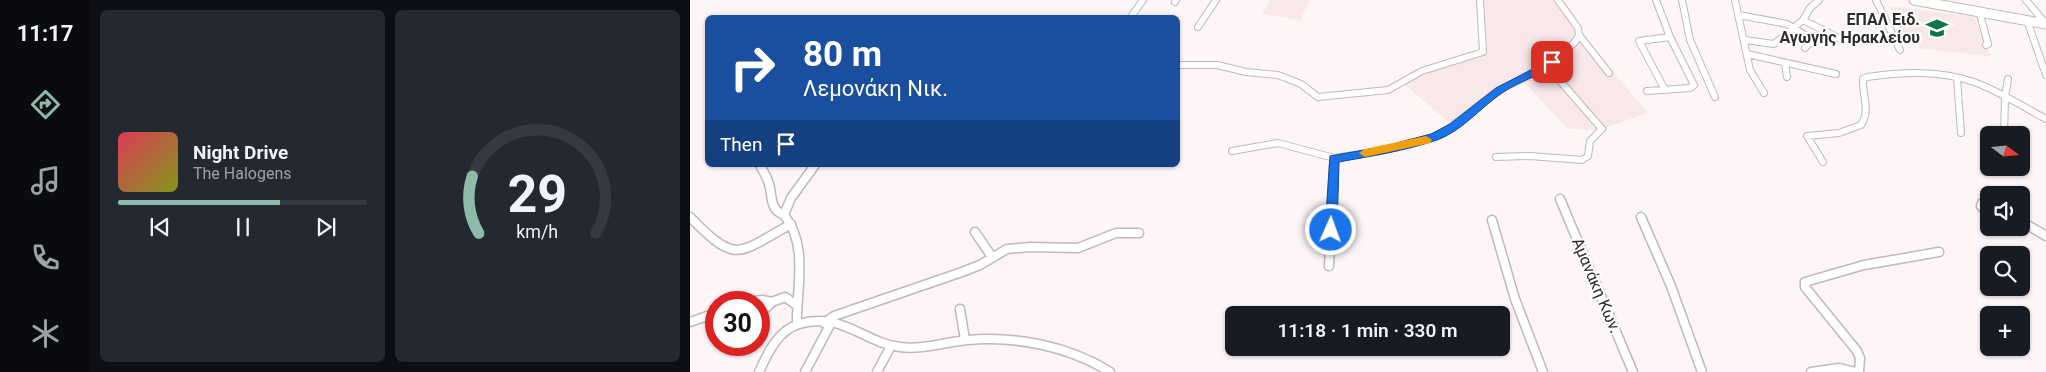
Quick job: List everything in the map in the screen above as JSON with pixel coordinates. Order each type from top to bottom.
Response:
[{"type":"street","points":[[1133,15],[1143,0]]},
{"type":"street","points":[[1198,27],[1216,0]]},
{"type":"street","points":[[1180,65],[1217,65],[1246,72],[1278,75],[1301,84],[1318,97],[1378,92],[1394,87],[1422,72],[1483,52],[1480,0]]},
{"type":"street","points":[[1558,0],[1574,20],[1579,35],[1609,73]]},
{"type":"street","points":[[1647,91],[1690,88],[1694,85],[1670,37],[1656,0]]},
{"type":"street","points":[[1682,0],[1690,40],[1715,97]]},
{"type":"street","points":[[1735,0],[1750,70],[1764,93]]},
{"type":"street","points":[[1745,40],[1774,44],[1803,20],[1810,8],[1819,0]]},
{"type":"street","points":[[1876,0],[1900,50]]},
{"type":"street","points":[[1914,0],[1961,4],[1979,11],[2046,24]]},
{"type":"street","points":[[2026,0],[2046,24]]},
{"type":"street","points":[[1979,11],[1987,36],[1988,44],[1986,44]]},
{"type":"street","points":[[1739,15],[1794,28],[1814,41],[1805,48]]},
{"type":"street","points":[[1803,20],[1840,39]]},
{"type":"street","points":[[2027,20],[2046,75]]},
{"type":"street","points":[[1232,151],[1278,143],[1334,158],[1381,151],[1434,137],[1454,126],[1499,90],[1547,66],[1575,42],[1579,35]]},
{"type":"street","points":[[1665,90],[1639,41],[1670,37]]},
{"type":"street","points":[[1747,54],[1836,74]]},
{"type":"street","points":[[1785,63],[1787,77]]},
{"type":"street","points":[[1496,157],[1521,156],[1579,160],[1588,156],[1592,138],[1602,129],[1547,66]]},
{"type":"street","points":[[1823,162],[1807,136],[1839,133],[1862,124],[1868,108],[1863,86],[1864,78],[1915,72],[1975,82],[2046,119]]},
{"type":"street","points":[[1957,78],[1961,132]]},
{"type":"street","points":[[2004,126],[2008,79]]},
{"type":"street","points":[[1330,266],[1334,158]]},
{"type":"street","points":[[761,167],[769,184],[773,207],[777,212],[784,215],[791,224],[798,240],[796,325]]},
{"type":"street","points":[[784,215],[791,198],[814,167]]},
{"type":"street","name":"Αμανάκη Κων.","points":[[1560,199],[1633,372]]},
{"type":"street","points":[[690,217],[723,248],[732,252],[740,252],[751,247],[791,224]]},
{"type":"street","points":[[1641,217],[1668,279],[1702,372]]},
{"type":"street","points":[[1492,220],[1515,299],[1543,372]]},
{"type":"street","points":[[2030,226],[2046,236]]},
{"type":"street","points":[[975,232],[992,257]]},
{"type":"street","points":[[805,372],[827,323],[840,314],[962,272],[1010,248],[1082,247],[1116,232],[1139,233]]},
{"type":"street","points":[[1811,372],[1836,368],[1857,372],[1860,361],[1856,350],[1805,287],[1805,282],[1864,265],[1939,252]]},
{"type":"street","points":[[772,302],[784,297],[795,304]]},
{"type":"street","points":[[960,309],[965,340]]},
{"type":"street","points":[[690,322],[705,317]]},
{"type":"street","points":[[759,372],[773,343],[796,325],[810,322],[853,328],[891,346],[922,347],[965,340],[1000,340],[1066,351],[1088,359],[1110,372]]},
{"type":"street","points":[[877,372],[891,346]]},
{"type":"shaded area","points":[[1270,0],[1310,0],[1300,20],[1262,14]]},
{"type":"shaded area","points":[[1482,0],[1555,0],[1648,113],[1598,130],[1568,129],[1520,78],[1451,124],[1405,85],[1432,71],[1477,58],[1486,51],[1487,43]]},
{"type":"shaded area","points":[[1889,6],[1974,17],[1991,56],[1921,49],[1914,40],[1905,38]]},
{"type":"slow traffic","points":[[1365,153],[1426,140]]},
{"type":"place","name":"ΕΠΑΛ Ειδ. Αγωγής Ηρακλείου","points":[[1937,28]]},
{"type":"route","points":[[1331,230],[1334,158],[1381,151],[1434,137],[1454,126],[1499,90],[1535,74],[1552,62]]}]
